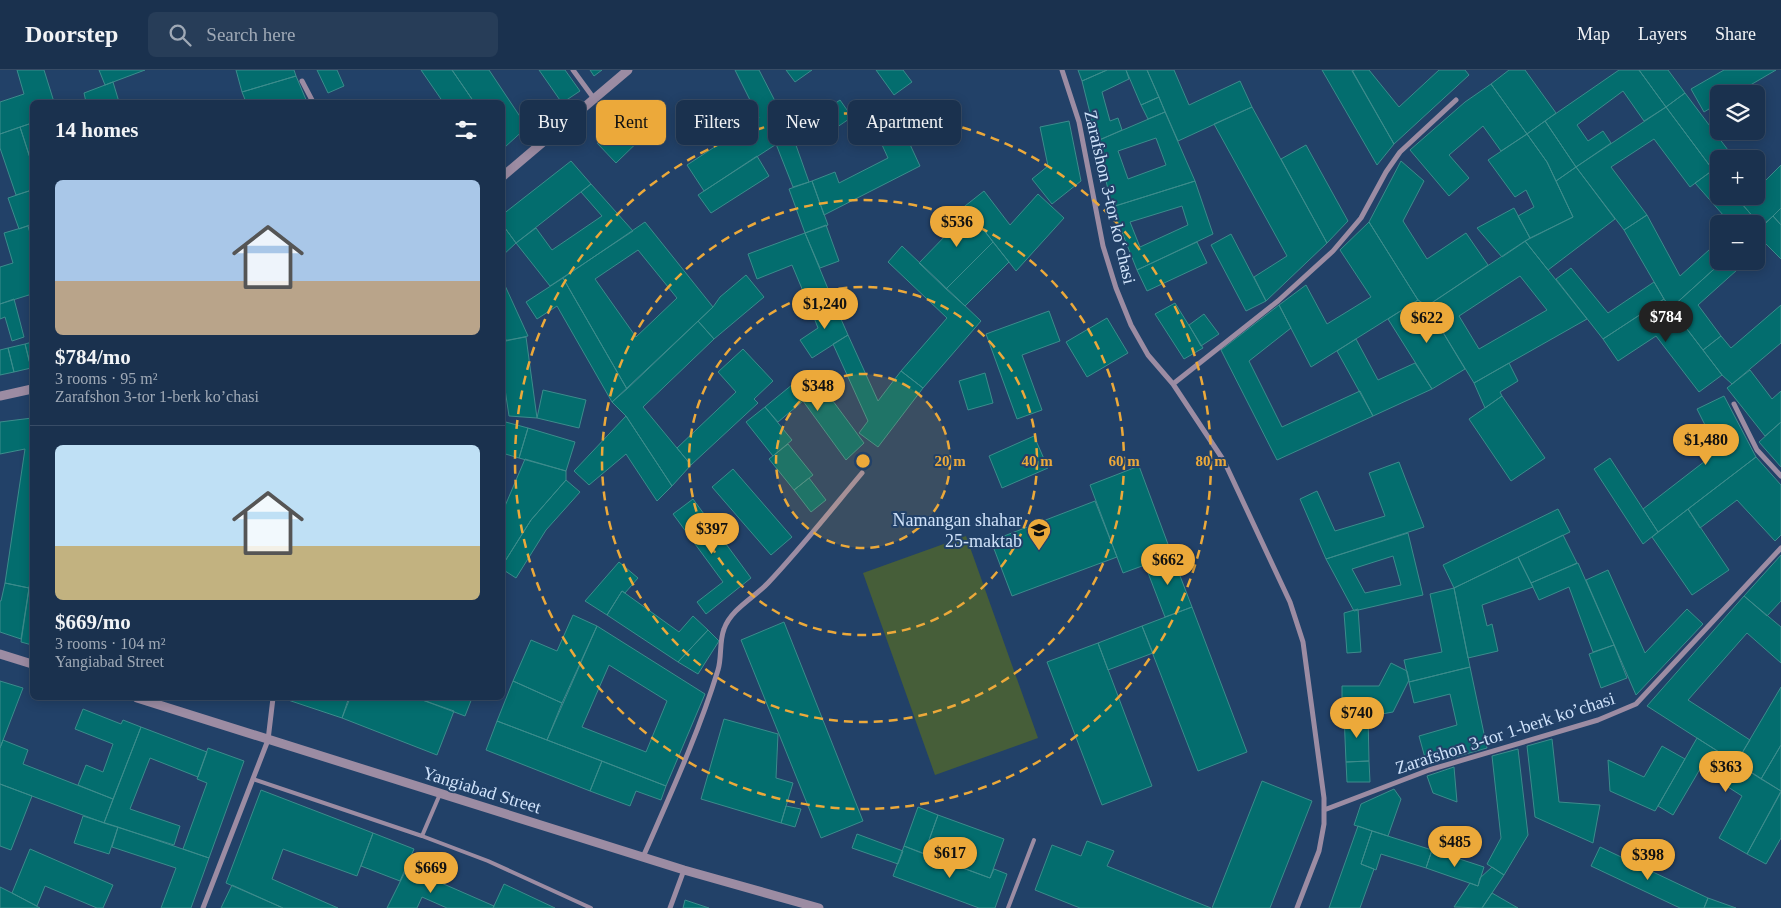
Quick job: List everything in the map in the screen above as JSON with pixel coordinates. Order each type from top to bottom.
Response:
[{"type":"street","points":[[573,70],[595,100]]},
{"type":"street","points":[[505,175],[628,70]]},
{"type":"street","name":"Zarafshon 3-tor koʻchasi","points":[[1062,70],[1079,122],[1103,246],[1116,288],[1132,325],[1148,355],[1173,384],[1224,461],[1290,602],[1303,642],[1324,798],[1324,824],[1319,851],[1297,908]]},
{"type":"street","points":[[302,81],[312,100]]},
{"type":"street","points":[[1173,384],[1278,301],[1333,250],[1361,218],[1386,172],[1400,152],[1456,100]]},
{"type":"street","points":[[0,396],[30,389]]},
{"type":"street","points":[[1734,404],[1757,450],[1781,476]]},
{"type":"street","points":[[643,857],[701,722],[719,667],[724,629],[733,615],[767,584],[862,473]]},
{"type":"street","name":"Zarafshon 3-tor 1-berk koʼchasi","points":[[1324,810],[1429,770],[1598,720],[1636,704],[1781,548]]},
{"type":"street","points":[[0,654],[30,663]]},
{"type":"street","name":"Yangiabad Street","points":[[143,700],[684,870],[819,908]]},
{"type":"street","points":[[203,908],[268,740],[273,700]]},
{"type":"street","points":[[670,908],[684,870]]},
{"type":"lane","points":[[253,779],[422,836],[488,861],[591,908]]},
{"type":"lane","points":[[422,836],[440,794]]},
{"type":"lane","points":[[1008,908],[1034,840]]},
{"type":"green space","points":[[966,536],[1038,738],[935,775],[863,573]]},
{"type":"building","points":[[17,70],[44,70],[53,100],[30,100],[30,124],[0,134],[0,102],[24,94]]},
{"type":"building","points":[[99,70],[145,70],[105,85]]},
{"type":"building","points":[[236,70],[294,70],[296,76],[242,92]]},
{"type":"building","points":[[317,70],[337,70],[344,86],[328,93]]},
{"type":"building","points":[[421,70],[452,70],[473,100],[442,100]]},
{"type":"building","points":[[452,70],[489,70],[520,116],[520,133],[505,147],[505,100],[473,100]]},
{"type":"building","points":[[539,70],[565,70],[580,91],[566,100],[560,100]]},
{"type":"building","points":[[590,70],[602,70],[594,76]]},
{"type":"building","points":[[735,70],[759,70],[774,100],[768,100],[768,145],[775,145],[704,191],[687,165],[718,145],[758,145],[758,100],[750,100]]},
{"type":"building","points":[[786,70],[812,70],[795,82]]},
{"type":"building","points":[[876,70],[903,70],[912,82],[894,95]]},
{"type":"building","points":[[1078,70],[1107,70],[1082,81]]},
{"type":"building","points":[[1107,70],[1126,70],[1129,79],[1102,92],[1110,121],[1118,118],[1122,130],[1097,141],[1082,81]]},
{"type":"building","points":[[1126,70],[1147,70],[1159,97],[1141,105]]},
{"type":"building","points":[[1147,70],[1174,70],[1189,105],[1240,81],[1252,107],[1178,141]]},
{"type":"building","points":[[1322,70],[1352,70],[1394,144],[1377,165]]},
{"type":"building","points":[[1369,70],[1399,107],[1439,70],[1465,70],[1469,75],[1394,144],[1352,71]]},
{"type":"building","points":[[1509,70],[1525,70],[1556,113],[1527,134],[1491,84]]},
{"type":"building","points":[[1619,70],[1639,70],[1666,107],[1644,121],[1623,91],[1577,125],[1588,141],[1603,131],[1611,143],[1576,167],[1545,121]]},
{"type":"building","points":[[1639,70],[1668,70],[1685,93],[1666,107]]},
{"type":"building","points":[[1724,70],[1776,70],[1750,85],[1710,85],[1710,108],[1704,112],[1691,89]]},
{"type":"building","points":[[296,76],[306,100],[245,100],[242,92]]},
{"type":"building","points":[[113,82],[118,100],[86,100],[84,93]]},
{"type":"building","points":[[1491,84],[1527,134],[1501,151],[1483,126],[1449,155],[1469,178],[1449,196],[1410,150],[1465,102]]},
{"type":"building","points":[[1685,93],[1710,126],[1710,140],[1720,140],[1728,150],[1710,150],[1710,166],[1666,107]]},
{"type":"building","points":[[1159,97],[1165,112],[1148,119],[1141,105]]},
{"type":"building","points":[[840,100],[848,111],[848,120],[838,126],[838,101]]},
{"type":"building","points":[[1252,107],[1327,243],[1266,301],[1254,277],[1287,256],[1214,124]]},
{"type":"building","points":[[1666,107],[1710,166],[1710,172],[1690,187],[1654,139],[1611,167],[1647,215],[1624,230],[1576,167]]},
{"type":"building","points":[[1165,112],[1195,181],[1112,207],[1097,141]],"holes":[[[1156,138],[1166,165],[1128,179],[1118,151]]]},
{"type":"building","points":[[1069,121],[1081,181],[1052,204],[1032,179],[1048,166],[1040,127]]},
{"type":"building","points":[[1545,121],[1576,167],[1556,181],[1547,162],[1527,134]]},
{"type":"building","points":[[30,124],[30,158],[20,127]]},
{"type":"building","points":[[20,127],[30,158],[30,191],[16,195],[0,148],[0,134]]},
{"type":"building","points":[[1527,134],[1547,162],[1573,217],[1530,238],[1518,216],[1534,207],[1526,190],[1515,197],[1488,160]]},
{"type":"building","points":[[599,145],[635,145],[616,163]]},
{"type":"building","points":[[776,145],[796,145],[809,182],[793,187]]},
{"type":"building","points":[[882,145],[910,145],[920,166],[824,215],[812,181],[835,172],[839,183],[888,158]]},
{"type":"building","points":[[1306,145],[1348,221],[1327,243],[1281,159]]},
{"type":"building","points":[[757,156],[769,176],[711,213],[698,195]]},
{"type":"building","points":[[571,161],[591,184],[516,243],[505,228],[505,213]]},
{"type":"building","points":[[1401,161],[1424,181],[1403,221],[1427,259],[1466,233],[1488,265],[1427,306],[1418,300],[1369,222]]},
{"type":"building","points":[[1781,165],[1781,208],[1765,224],[1765,215],[1752,215],[1743,205],[1765,205],[1765,181]]},
{"type":"building","points":[[1576,167],[1615,219],[1548,270],[1525,241],[1573,217],[1556,181]]},
{"type":"building","points":[[1710,172],[1710,200],[1695,183]]},
{"type":"building","points":[[812,181],[828,225],[805,233],[789,189]]},
{"type":"building","points":[[1195,181],[1213,234],[1137,270],[1112,207]],"holes":[[[1182,206],[1188,225],[1140,247],[1130,222]]]},
{"type":"building","points":[[591,184],[633,231],[550,286],[516,243],[536,228],[552,250],[602,216],[581,192]]},
{"type":"building","points":[[30,191],[30,225],[19,229],[8,198]]},
{"type":"building","points":[[984,191],[1010,225],[1038,194],[1064,218],[1016,271],[965,206]]},
{"type":"building","points":[[1714,205],[1743,205],[1752,215],[1723,215]]},
{"type":"building","points":[[965,206],[993,242],[946,289],[919,263],[949,232],[942,224]]},
{"type":"building","points":[[1514,208],[1530,238],[1502,257],[1477,228]]},
{"type":"building","points":[[1781,208],[1781,225],[1773,216]]},
{"type":"building","points":[[1647,215],[1680,276],[1710,249],[1710,270],[1713,270],[1671,308],[1624,230]]},
{"type":"building","points":[[1773,216],[1781,225],[1781,259],[1765,245],[1765,223]]},
{"type":"building","points":[[645,222],[713,307],[627,389],[563,278]],"holes":[[[638,250],[677,298],[636,337],[595,279]]]},
{"type":"building","points":[[1369,222],[1418,300],[1311,367],[1279,305],[1306,285],[1327,324],[1371,297],[1340,250]]},
{"type":"building","points":[[826,225],[839,261],[820,268],[805,233]]},
{"type":"building","points":[[28,226],[30,233],[30,295],[0,304],[0,267],[13,263],[4,233]]},
{"type":"building","points":[[505,228],[516,243],[505,253]]},
{"type":"building","points":[[805,233],[833,301],[811,310],[792,265],[757,279],[748,254]]},
{"type":"building","points":[[1231,234],[1266,301],[1246,311],[1211,245]]},
{"type":"building","points":[[1525,241],[1587,319],[1474,383],[1427,306]],"holes":[[[1520,276],[1547,310],[1479,349],[1459,316]]]},
{"type":"building","points":[[993,242],[1009,262],[965,306],[946,289]]},
{"type":"building","points":[[1197,242],[1207,263],[1147,291],[1137,270]]},
{"type":"building","points":[[902,246],[981,321],[923,388],[901,371],[947,318],[888,262]]},
{"type":"building","points":[[1571,268],[1608,313],[1654,282],[1664,299],[1603,339],[1556,279]]},
{"type":"building","points":[[1713,270],[1737,270],[1698,305],[1721,336],[1703,350],[1671,308]]},
{"type":"building","points":[[746,275],[764,297],[714,339],[698,321],[713,307],[720,297]]},
{"type":"building","points":[[563,278],[627,389],[612,402],[557,306],[537,319],[526,302]]},
{"type":"building","points":[[505,286],[528,336],[506,341],[505,336]]},
{"type":"building","points":[[14,299],[24,337],[12,341],[5,317],[0,319],[0,304]]},
{"type":"building","points":[[1664,299],[1722,375],[1699,392],[1656,336],[1618,361],[1603,339]]},
{"type":"building","points":[[1418,300],[1427,306],[1465,369],[1432,389],[1388,319]]},
{"type":"building","points":[[833,301],[848,335],[812,358],[800,340],[818,328],[811,310]]},
{"type":"building","points":[[1175,303],[1203,348],[1184,359],[1155,314]]},
{"type":"building","points":[[1279,305],[1291,328],[1249,361],[1282,427],[1360,391],[1373,416],[1277,460],[1221,350]]},
{"type":"building","points":[[1781,305],[1781,343],[1732,384],[1722,375],[1703,350],[1721,336],[1731,348]]},
{"type":"building","points":[[1049,311],[1060,341],[1022,355],[1042,410],[1017,419],[986,334]]},
{"type":"building","points":[[1204,314],[1219,334],[1201,346],[1189,325]]},
{"type":"building","points":[[1107,318],[1128,353],[1087,377],[1066,342]]},
{"type":"building","points":[[698,321],[714,339],[643,407],[691,465],[672,486],[626,416],[612,402]]},
{"type":"building","points":[[848,335],[878,401],[901,371],[923,388],[878,447],[859,433],[868,421],[833,344]]},
{"type":"building","points":[[526,337],[537,418],[509,416],[505,389],[505,340]]},
{"type":"building","points":[[1356,339],[1378,380],[1415,363],[1432,389],[1373,416],[1337,351]]},
{"type":"building","points":[[30,343],[30,364],[25,344]]},
{"type":"building","points":[[25,344],[30,368],[14,372],[8,348]]},
{"type":"building","points":[[8,348],[14,372],[0,375],[0,350]]},
{"type":"building","points":[[743,349],[773,381],[754,399],[758,403],[691,465],[677,448],[736,392],[718,372]]},
{"type":"building","points":[[1509,363],[1518,381],[1500,392],[1502,396],[1485,408],[1474,383]]},
{"type":"building","points":[[810,370],[864,443],[846,460],[803,401],[778,422],[765,407]]},
{"type":"building","points":[[1750,370],[1772,399],[1781,391],[1781,422],[1765,436],[1727,388]]},
{"type":"building","points":[[985,373],[993,403],[968,410],[959,381]]},
{"type":"building","points":[[543,390],[586,400],[579,428],[537,418]]},
{"type":"building","points":[[1502,396],[1545,458],[1511,481],[1469,419]]},
{"type":"building","points":[[1724,396],[1756,457],[1658,532],[1643,509],[1718,451],[1697,409]]},
{"type":"building","points":[[765,407],[792,440],[773,456],[746,422]]},
{"type":"building","points":[[626,416],[672,486],[657,501],[626,454],[589,485],[574,471]]},
{"type":"building","points":[[30,418],[29,588],[5,583],[25,449],[0,454],[0,422]]},
{"type":"building","points":[[505,422],[528,428],[519,458],[505,454]]},
{"type":"building","points":[[1781,422],[1781,467],[1759,442]]},
{"type":"building","points":[[528,428],[575,442],[566,471],[519,458]]},
{"type":"building","points":[[1034,436],[1048,468],[1002,488],[989,456]]},
{"type":"building","points":[[788,444],[813,475],[794,490],[769,459]]},
{"type":"building","points":[[1756,457],[1781,485],[1781,535],[1775,541],[1737,500],[1700,528],[1688,509]]},
{"type":"building","points":[[1610,458],[1658,532],[1643,544],[1594,469]]},
{"type":"building","points":[[525,459],[566,471],[566,480],[531,520],[505,561],[505,506]]},
{"type":"building","points":[[1399,462],[1424,527],[1326,559],[1300,499],[1317,491],[1335,531],[1385,516],[1369,473]]},
{"type":"building","points":[[1139,466],[1172,555],[1123,573],[1090,485]]},
{"type":"building","points":[[733,469],[792,537],[771,555],[712,487]]},
{"type":"building","points":[[809,478],[826,500],[811,512],[794,490]]},
{"type":"building","points":[[566,480],[580,492],[546,530],[516,578],[505,571],[505,561],[531,520]]},
{"type":"building","points":[[693,499],[751,578],[706,614],[697,602],[723,582],[673,514]]},
{"type":"building","points":[[1095,501],[1117,557],[1012,596],[991,541]]},
{"type":"building","points":[[1558,509],[1570,532],[1454,588],[1443,565]]},
{"type":"building","points":[[1688,509],[1729,570],[1692,595],[1652,537]]},
{"type":"building","points":[[1408,533],[1423,595],[1354,611],[1326,559]],"holes":[[[1393,556],[1401,585],[1365,593],[1352,569]]]},
{"type":"building","points":[[1563,535],[1577,563],[1531,583],[1518,557]]},
{"type":"building","points":[[1172,555],[1192,607],[1165,617],[1145,565]]},
{"type":"building","points":[[1781,555],[1781,601],[1767,616],[1744,596]]},
{"type":"building","points":[[1518,557],[1533,587],[1482,605],[1487,626],[1492,624],[1498,651],[1468,658],[1454,588]]},
{"type":"building","points":[[619,562],[638,578],[625,593],[622,591],[607,615],[585,601]]},
{"type":"building","points":[[1578,563],[1614,645],[1593,652],[1569,587],[1539,600],[1531,583]]},
{"type":"building","points":[[1608,570],[1645,653],[1687,609],[1703,624],[1636,695],[1586,580]]},
{"type":"building","points":[[30,582],[30,644],[21,642]]},
{"type":"building","points":[[5,583],[29,588],[21,639],[0,632],[0,601]]},
{"type":"building","points":[[1454,588],[1470,667],[1409,682],[1404,660],[1442,652],[1430,594]]},
{"type":"building","points":[[622,591],[679,632],[693,616],[708,630],[678,662],[607,615]]},
{"type":"building","points":[[1744,596],[1781,627],[1781,663],[1747,633],[1688,700],[1750,740],[1736,763],[1647,706]]},
{"type":"building","points":[[1192,607],[1247,752],[1198,771],[1142,626]]},
{"type":"building","points":[[1358,609],[1361,652],[1347,653],[1344,613]]},
{"type":"building","points":[[573,615],[597,626],[562,703],[513,681],[531,640],[557,651]]},
{"type":"building","points":[[784,622],[863,821],[821,838],[741,640]]},
{"type":"building","points":[[597,626],[705,694],[666,786],[547,740]],"holes":[[[609,665],[667,701],[646,752],[582,727]]]},
{"type":"building","points":[[1142,626],[1153,653],[1108,670],[1098,643]]},
{"type":"building","points":[[708,630],[719,641],[698,674],[678,662]]},
{"type":"building","points":[[1098,643],[1152,786],[1102,805],[1047,662]]},
{"type":"building","points":[[1614,645],[1627,678],[1601,688],[1589,654]]},
{"type":"building","points":[[1391,663],[1407,671],[1409,680],[1393,712],[1359,718],[1342,713],[1342,686],[1379,686]]},
{"type":"building","points":[[1470,667],[1487,748],[1427,765],[1419,736],[1457,725],[1450,694],[1414,703],[1409,682]]},
{"type":"building","points":[[0,681],[23,688],[0,748]]},
{"type":"building","points":[[513,681],[562,703],[547,740],[497,721]]},
{"type":"building","points":[[1781,687],[1781,745],[1761,779],[1736,763]]},
{"type":"building","points":[[288,700],[348,700],[342,718]]},
{"type":"building","points":[[349,700],[423,700],[454,711],[437,755],[342,718]]},
{"type":"building","points":[[422,700],[471,700],[465,716]]},
{"type":"building","points":[[83,709],[121,724],[123,720],[141,727],[113,799],[78,785],[86,765],[103,772],[113,744],[75,729]]},
{"type":"building","points":[[1344,714],[1359,718],[1368,716],[1369,761],[1346,762]]},
{"type":"building","points":[[724,719],[778,734],[776,778],[793,783],[781,823],[701,799]]},
{"type":"building","points":[[497,721],[602,761],[590,791],[486,750]]},
{"type":"building","points":[[141,727],[207,752],[198,777],[150,758],[130,809],[180,826],[174,845],[104,823]]},
{"type":"building","points":[[1697,738],[1781,791],[1747,854],[1719,838],[1742,796],[1700,769],[1673,815],[1658,806]]},
{"type":"building","points":[[1552,739],[1559,802],[1600,805],[1593,843],[1535,817],[1527,746]]},
{"type":"building","points":[[3,740],[28,750],[23,764],[113,799],[104,823],[0,784],[0,748]]},
{"type":"building","points":[[1781,745],[1781,791],[1761,779]]},
{"type":"building","points":[[1662,746],[1685,759],[1655,811],[1610,791],[1608,760],[1644,777]]},
{"type":"building","points":[[208,748],[244,761],[209,858],[183,849],[207,783],[197,779]]},
{"type":"building","points":[[1518,749],[1528,835],[1504,875],[1487,864],[1501,838],[1492,756]]},
{"type":"building","points":[[602,761],[666,786],[661,800],[636,791],[630,806],[590,791]]},
{"type":"building","points":[[1369,761],[1370,782],[1347,782],[1346,762]]},
{"type":"building","points":[[1454,767],[1457,802],[1433,793],[1427,776]]},
{"type":"building","points":[[1262,781],[1312,801],[1270,908],[1212,908]]},
{"type":"building","points":[[0,784],[32,796],[11,850],[0,846]]},
{"type":"building","points":[[1394,789],[1401,799],[1388,836],[1354,825],[1361,804]]},
{"type":"building","points":[[261,790],[373,833],[357,876],[283,849],[272,879],[338,908],[283,908],[226,883]]},
{"type":"building","points":[[1781,792],[1781,838],[1766,864],[1747,854]]},
{"type":"building","points":[[786,806],[801,809],[795,827],[781,823]]},
{"type":"building","points":[[918,807],[938,815],[924,854],[904,846]]},
{"type":"building","points":[[938,815],[1004,839],[990,878],[924,854]]},
{"type":"building","points":[[83,816],[118,827],[109,854],[74,843]]},
{"type":"building","points":[[1358,826],[1372,831],[1361,864],[1374,869],[1360,908],[1329,908]]},
{"type":"building","points":[[118,827],[209,858],[191,908],[161,908],[176,868],[112,847]]},
{"type":"building","points":[[1372,831],[1432,850],[1426,868],[1381,854],[1376,870],[1361,864]]},
{"type":"building","points":[[373,833],[414,849],[400,881],[361,866]]},
{"type":"building","points":[[857,834],[903,851],[898,864],[852,848]]},
{"type":"building","points":[[1087,841],[1114,851],[1107,866],[1211,908],[1080,908],[1035,890],[1052,845],[1081,856]]},
{"type":"building","points":[[904,846],[990,878],[994,869],[1007,874],[995,908],[979,908],[893,876]]},
{"type":"building","points":[[1600,847],[1708,898],[1704,908],[1680,908],[1591,866]]},
{"type":"building","points":[[30,849],[113,885],[103,908],[97,908],[45,886],[37,906],[12,893]]},
{"type":"building","points":[[1432,850],[1484,867],[1478,886],[1426,868]]},
{"type":"building","points":[[1492,867],[1504,875],[1482,908],[1454,907],[1470,883],[1478,886],[1480,878]]},
{"type":"building","points":[[407,868],[494,906],[493,908],[447,908],[422,897],[417,908],[387,908]]},
{"type":"building","points":[[504,884],[555,908],[493,908]]},
{"type":"building","points":[[232,885],[283,908],[221,908]]},
{"type":"building","points":[[0,887],[12,893],[40,908],[0,908]]},
{"type":"building","points":[[1492,893],[1518,908],[1482,908]]},
{"type":"building","points":[[1708,898],[1736,908],[1704,908]]},
{"type":"building","points":[[685,900],[709,908],[683,908]]},
{"type":"place","name":"Namangan shahar 25-maktab","points":[[1039,551]]}]
